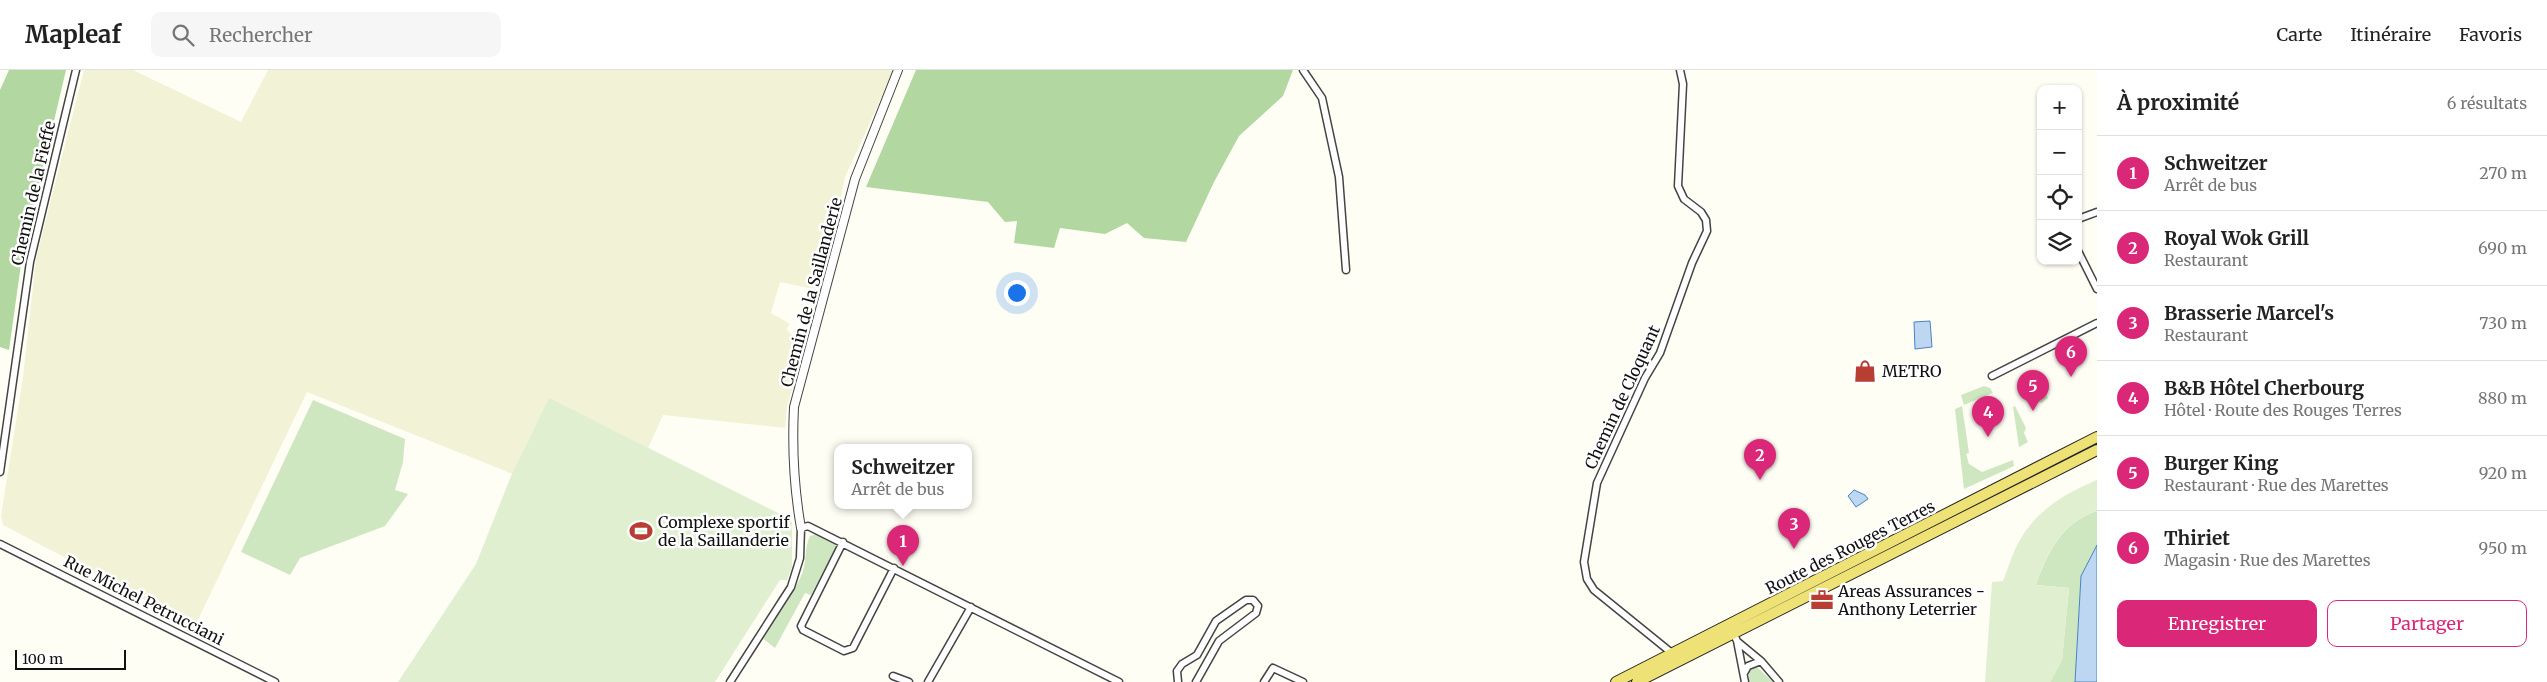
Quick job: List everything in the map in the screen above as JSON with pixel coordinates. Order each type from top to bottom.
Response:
[{"type":"main road","name":"Route des Rouges Terres","points":[[1616,682],[1673,654],[1733,633],[2097,437]]},
{"type":"main road","name":"Route des Rouges Terres","points":[[1637,682],[2097,450]]},
{"type":"street","name":"Chemin de la Fieffe","points":[[0,472],[30,262],[76,70]]},
{"type":"street","name":"Chemin de la Saillanderie","points":[[801,528],[798,515],[793,436],[794,407],[855,179],[898,70]]},
{"type":"street","points":[[1303,70],[1322,98],[1339,177],[1346,270]]},
{"type":"street","name":"Chemin de Cloquant","points":[[1673,654],[1594,590],[1587,579],[1584,562],[1597,483],[1645,378],[1660,353],[1692,263],[1707,232],[1706,220],[1701,212],[1684,199],[1678,186],[1683,84],[1680,70]]},
{"type":"street","points":[[2082,218],[2097,212]]},
{"type":"street","points":[[2082,259],[2097,289]]},
{"type":"street","points":[[1992,376],[2097,323]]},
{"type":"street","points":[[730,682],[791,587],[800,558],[801,528],[813,526],[1119,682]]},
{"type":"street","points":[[843,542],[801,626],[803,630],[844,651],[853,648],[894,568]]},
{"type":"street","name":"Rue Michel Petrucciani","points":[[0,544],[275,682]]},
{"type":"street","points":[[1178,682],[1177,671],[1182,664],[1197,655],[1216,621],[1246,600],[1253,600],[1258,606],[1256,613],[1219,641],[1196,682]]},
{"type":"street","points":[[928,682],[971,607]]},
{"type":"street","points":[[1733,633],[1761,661],[1777,681]]},
{"type":"street","points":[[1733,633],[1745,682]]},
{"type":"street","points":[[1744,673],[1748,666],[1761,661]]},
{"type":"street","points":[[1264,682],[1273,668],[1303,682]]},
{"type":"street","points":[[893,676],[909,682]]},
{"type":"green space","points":[[9,70],[66,70],[22,257],[9,350],[0,347],[0,90]]},
{"type":"green space","points":[[84,70],[133,70],[241,122],[268,70],[894,70],[845,177],[837,215],[813,289],[780,282],[771,313],[790,324],[786,329],[804,347],[787,407],[785,428],[663,415],[648,448],[549,399],[513,474],[307,392],[195,626],[3,525],[1,516],[23,377],[36,259]]},
{"type":"green space","points":[[916,70],[1293,70],[1283,96],[1239,136],[1214,182],[1186,242],[1144,238],[1127,223],[1105,234],[1060,228],[1054,248],[1014,243],[1017,221],[1005,222],[988,202],[866,187]]},
{"type":"green space","points":[[2036,385],[2042,387],[2048,398],[2042,403],[2039,402],[2035,393],[2030,395],[2027,390]]},
{"type":"green space","points":[[1984,386],[1990,388],[1993,393],[1964,405],[1961,395]]},
{"type":"green space","name":"Complexe sportif de la Saillanderie","points":[[549,398],[792,520],[792,567],[787,580],[780,580],[715,682],[398,682],[476,564],[511,476]]},
{"type":"green space","points":[[313,400],[405,439],[403,462],[395,490],[408,494],[385,526],[300,558],[290,575],[241,552]]},
{"type":"green space","points":[[1962,406],[1969,453],[1966,454],[1969,464],[1982,472],[2013,460],[2014,466],[1964,489],[1955,409]]},
{"type":"green space","points":[[2015,406],[2026,428],[2024,433],[2028,442],[2019,447],[2013,407]]},
{"type":"green space","points":[[2097,480],[2097,511],[2074,523],[2057,540],[2045,561],[2036,585],[2069,588],[2062,660],[2050,682],[1985,682],[1992,582],[2003,581],[2020,540],[2030,525],[2046,509],[2065,496]]},
{"type":"green space","points":[[2097,511],[2097,682],[2050,682],[2062,660],[2069,588],[2036,585],[2045,561],[2057,540],[2074,523]]},
{"type":"green space","points":[[817,534],[836,543],[836,547],[811,595],[805,593],[775,648],[762,638],[794,591],[804,569],[808,540],[810,536]]},
{"type":"green space","points":[[1756,666],[1773,682],[1749,682],[1749,670]]},
{"type":"water","points":[[1930,321],[1932,347],[1915,349],[1914,322]]},
{"type":"water","points":[[1854,490],[1865,495],[1868,499],[1856,507],[1848,496]]},
{"type":"water","points":[[2097,545],[2097,682],[2075,682],[2081,576]]},
{"type":"place","name":"METRO","points":[[1865,371]]},
{"type":"place","name":"Thiriet","points":[[2071,377]]},
{"type":"place","name":"Burger King","points":[[2033,411]]},
{"type":"place","name":"B&B Hôtel Cherbourg","points":[[1988,437]]},
{"type":"place","name":"Royal Wok Grill","points":[[1760,480]]},
{"type":"place","name":"Complexe sportif de la Saillanderie","points":[[641,531]]},
{"type":"place","name":"Brasserie Marcel's","points":[[1794,549]]},
{"type":"place","name":"Schweitzer","points":[[903,566]]},
{"type":"place","name":"Areas Assurances - Anthony Leterrier","points":[[1822,600]]}]
